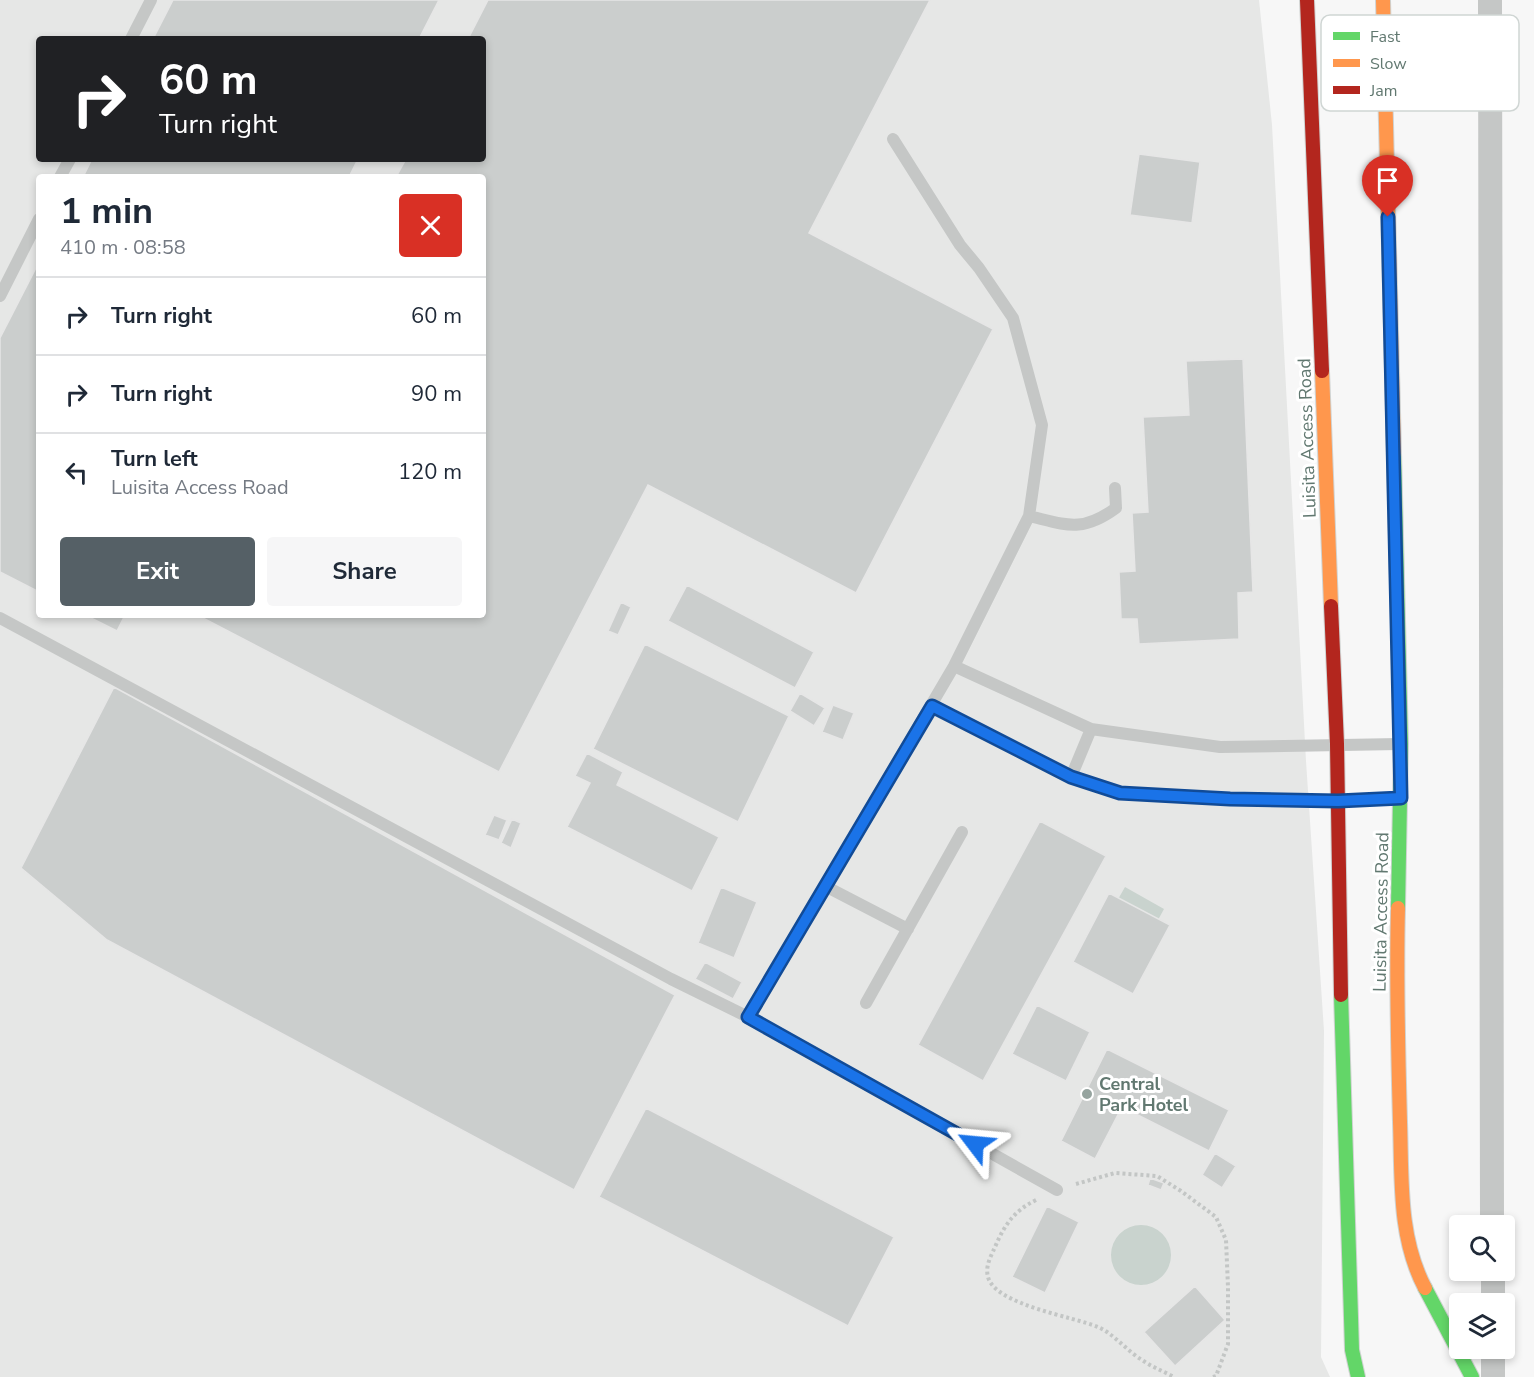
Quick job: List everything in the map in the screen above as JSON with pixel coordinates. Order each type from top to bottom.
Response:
[{"type":"main road","name":"Luisita Access Road","points":[[1307,0],[1337,744],[1343,1091],[1351,1338],[1359,1377]]},
{"type":"main road","name":"Luisita Access Road","points":[[1383,0],[1383,15]]},
{"type":"main road","name":"Luisita Access Road","points":[[1386,111],[1401,744],[1396,998],[1403,1200],[1408,1247],[1418,1275],[1472,1377]]},
{"type":"street","points":[[1490,0],[1490,15]]},
{"type":"street","points":[[1490,111],[1492,1215]]},
{"type":"street","points":[[1493,1359],[1493,1377]]},
{"type":"lane","points":[[133,36],[151,0]]},
{"type":"lane","points":[[748,1017],[932,706],[1029,516],[1042,425],[1013,318],[960,245],[893,139]]},
{"type":"lane","points":[[0,296],[36,225]]},
{"type":"lane","points":[[1029,516],[1071,526],[1089,524],[1116,508],[1115,488]]},
{"type":"lane","points":[[0,618],[671,979],[748,1017],[1057,1190]]},
{"type":"lane","points":[[954,666],[1091,729],[1220,747],[1401,744]]},
{"type":"lane","points":[[932,706],[1071,777],[1120,793],[1230,799],[1338,801],[1401,798]]},
{"type":"lane","points":[[1071,777],[1091,729]]},
{"type":"lane","points":[[866,1003],[962,832]]},
{"type":"lane","points":[[825,886],[908,929]]},
{"type":"path","points":[[1174,1377],[1142,1360],[1099,1327],[1053,1315],[996,1290],[988,1278],[988,1263],[1004,1228],[1020,1208],[1057,1190],[1116,1173],[1157,1176],[1216,1217],[1226,1240],[1228,1344],[1216,1376],[1213,1377]]},
{"type":"shaded area","points":[[0,0],[1259,0],[1272,125],[1306,761],[1324,1031],[1321,1357],[1330,1377],[0,1377]]},
{"type":"shaded area","points":[[1125,887],[1164,909],[1131,969],[1091,947]]},
{"type":"shaded area","points":[[1135,1225],[1147,1225],[1158,1230],[1166,1238],[1171,1255],[1169,1267],[1158,1280],[1147,1285],[1135,1285],[1124,1280],[1116,1272],[1111,1261],[1111,1249],[1116,1238],[1124,1230]]},
{"type":"building","points":[[173,0],[439,0],[421,36],[155,36]]},
{"type":"building","points":[[488,0],[930,0],[809,233],[993,329],[856,593],[648,485],[499,772],[203,618],[486,618],[486,174],[398,174],[404,162],[486,162],[486,36],[470,36]]},
{"type":"building","points":[[1139,154],[1200,162],[1192,223],[1130,215]]},
{"type":"building","points":[[90,162],[356,162],[350,174],[84,174]]},
{"type":"building","points":[[36,268],[36,590],[0,572],[0,338]]},
{"type":"building","points":[[1243,359],[1253,592],[1238,593],[1239,639],[1139,644],[1137,619],[1121,619],[1119,572],[1135,571],[1132,513],[1148,512],[1143,417],[1189,415],[1186,361]]},
{"type":"building","points":[[687,585],[814,652],[795,688],[668,621]]},
{"type":"building","points":[[621,602],[631,607],[618,635],[608,631]]},
{"type":"building","points":[[91,618],[124,618],[117,631]]},
{"type":"building","points":[[645,644],[789,716],[738,822],[593,749]]},
{"type":"building","points":[[114,687],[675,995],[574,1190],[107,940],[21,868]]},
{"type":"building","points":[[800,693],[825,708],[814,726],[790,711]]},
{"type":"building","points":[[833,705],[854,713],[843,740],[822,732]]},
{"type":"building","points":[[587,753],[623,772],[617,785],[719,837],[692,891],[567,827],[590,783],[575,776]]},
{"type":"building","points":[[494,815],[507,820],[499,840],[485,835]]},
{"type":"building","points":[[512,819],[521,823],[511,848],[501,843]]},
{"type":"building","points":[[1040,821],[1106,856],[983,1081],[918,1045]]},
{"type":"building","points":[[721,887],[757,902],[734,958],[698,943]]},
{"type":"building","points":[[1109,893],[1170,925],[1133,994],[1073,962]]},
{"type":"building","points":[[705,962],[742,982],[733,999],[695,979]]},
{"type":"building","points":[[1037,1005],[1090,1032],[1066,1081],[1012,1054]]},
{"type":"building","points":[[1107,1049],[1229,1110],[1209,1151],[1122,1107],[1095,1159],[1061,1141]]},
{"type":"building","points":[[646,1108],[894,1237],[848,1326],[599,1197]]},
{"type":"building","points":[[1215,1153],[1236,1166],[1222,1188],[1202,1175]]},
{"type":"building","points":[[1150,1178],[1164,1183],[1161,1190],[1148,1185]]},
{"type":"building","points":[[1047,1206],[1079,1222],[1045,1293],[1012,1277]]},
{"type":"building","points":[[1195,1286],[1225,1320],[1175,1366],[1144,1332]]},
{"type":"traffic: fast","points":[[1394,453],[1401,744],[1398,908]]},
{"type":"traffic: fast","points":[[1341,995],[1352,1350],[1358,1377]]},
{"type":"traffic: fast","points":[[1425,1288],[1472,1377]]},
{"type":"traffic: slow","points":[[1383,0],[1383,15]]},
{"type":"traffic: slow","points":[[1386,111],[1394,453]]},
{"type":"traffic: slow","points":[[1322,371],[1331,606]]},
{"type":"traffic: slow","points":[[1398,908],[1397,961],[1403,1207],[1410,1248],[1425,1288]]},
{"type":"traffic: jam","points":[[1307,0],[1322,371]]},
{"type":"traffic: jam","points":[[1331,606],[1337,744],[1341,995]]},
{"type":"place","name":"Central Park Hotel","points":[[1087,1094]]},
{"type":"route","points":[[975,1144],[748,1017],[932,706],[1071,777],[1120,793],[1230,799],[1338,801],[1401,798],[1388,217]]}]
